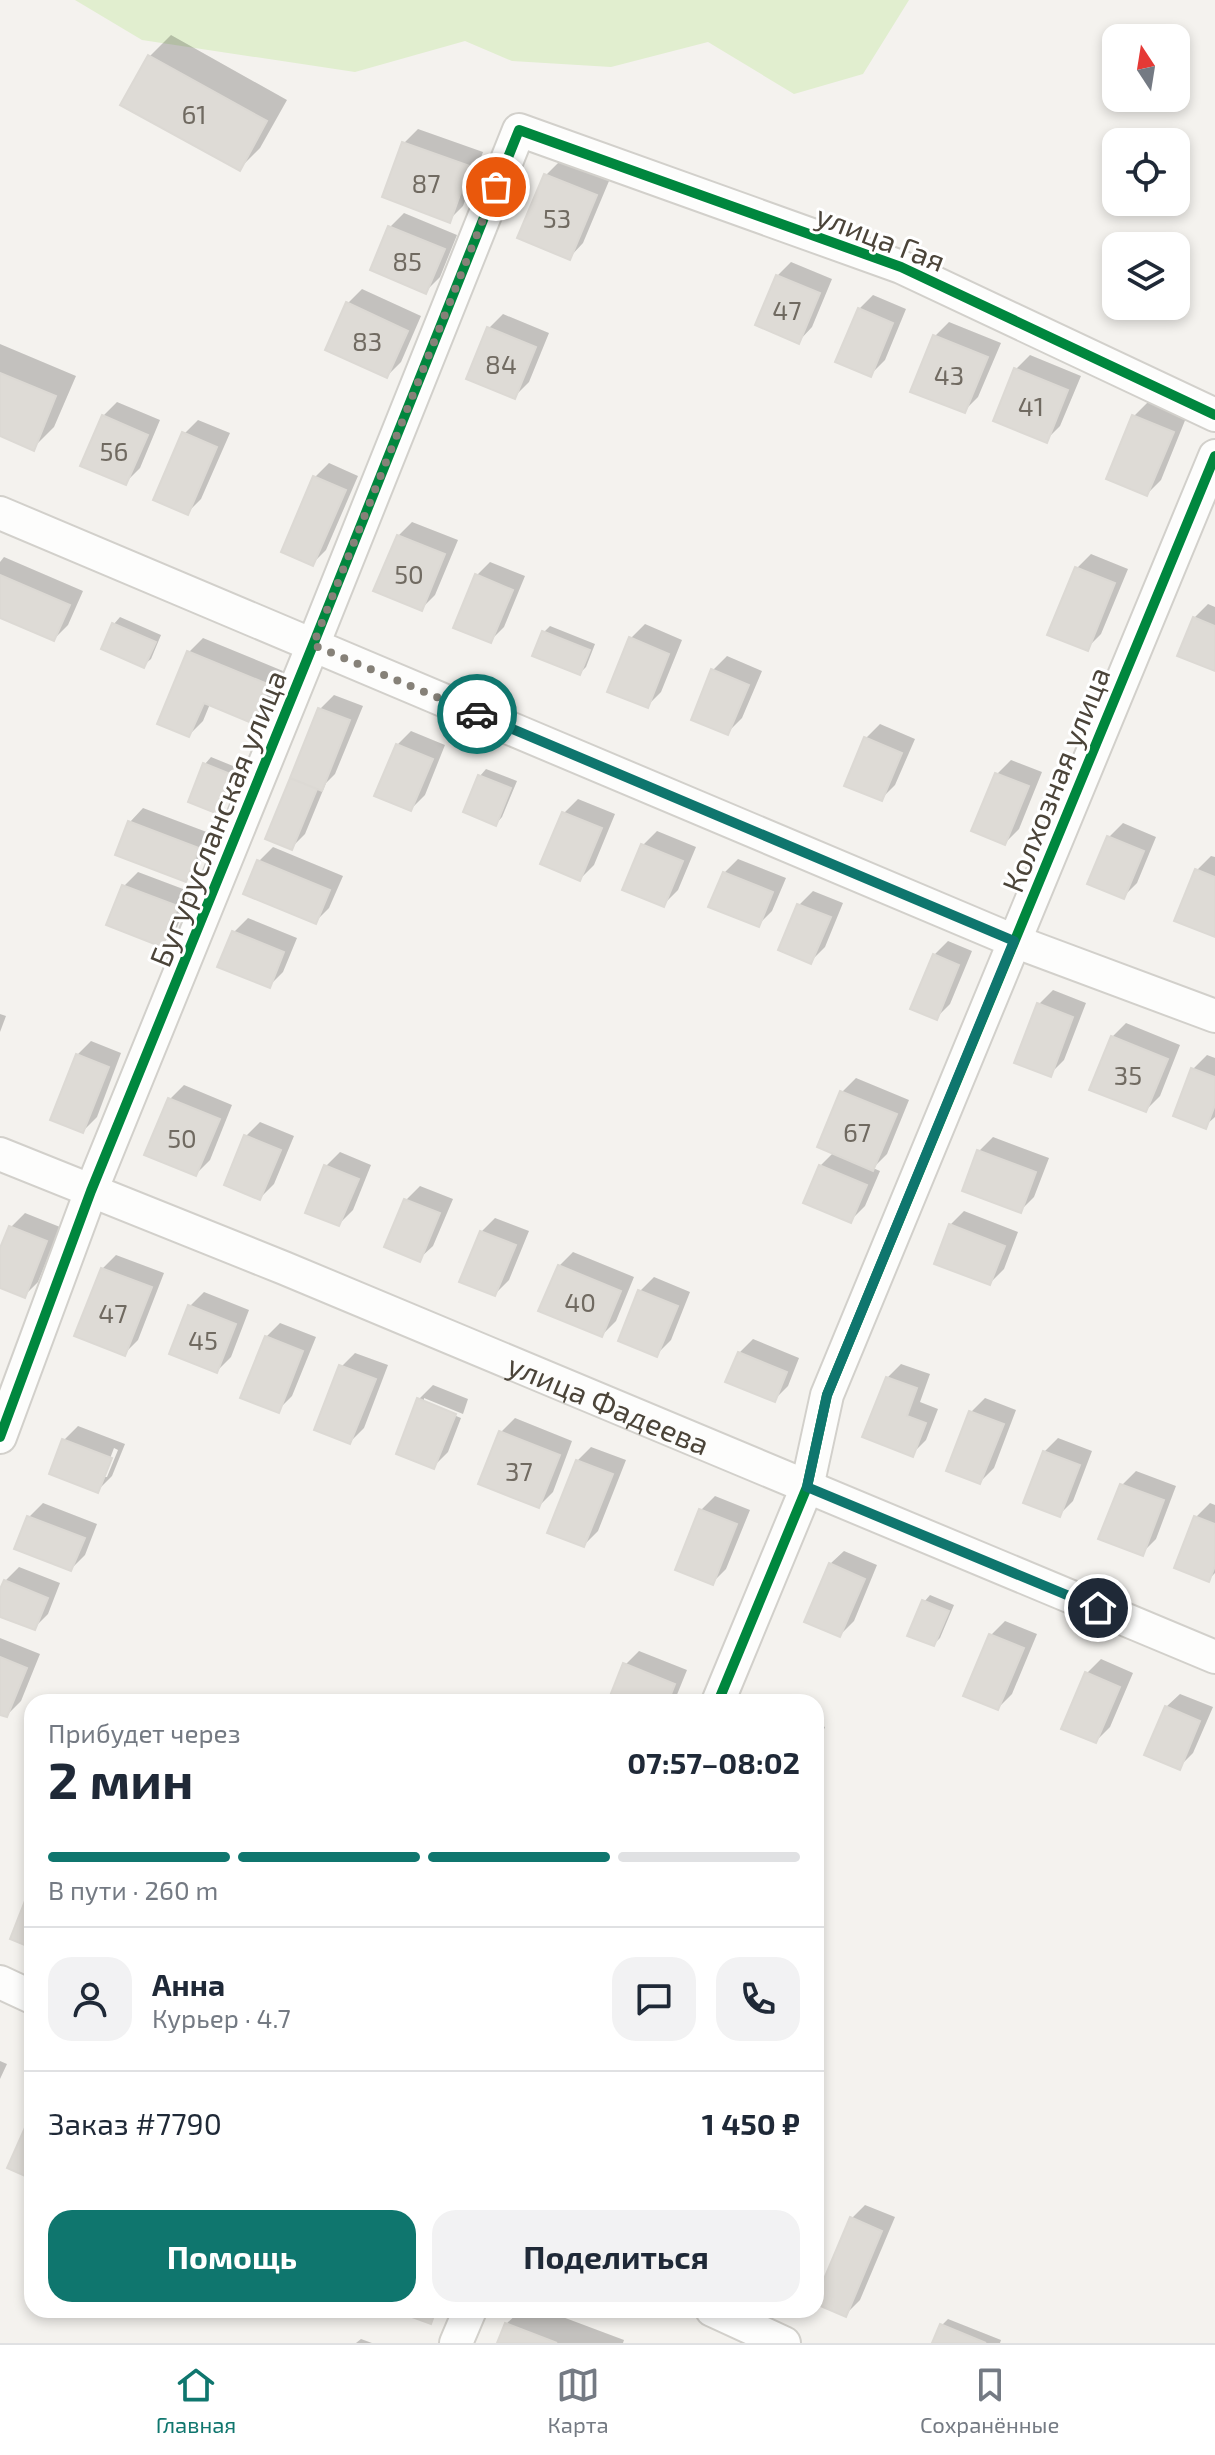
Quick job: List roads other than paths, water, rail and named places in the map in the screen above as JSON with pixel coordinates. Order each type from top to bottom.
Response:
[{"type":"street","name":"улица Гая","points":[[519,130],[901,267],[1215,415]]},
{"type":"street","name":"Бугурусланская улица","points":[[0,1437],[91,1191],[519,130]]},
{"type":"street","name":"Колхозная улица","points":[[721,1694],[807,1487],[827,1395],[1215,456]]},
{"type":"street","points":[[0,513],[1014,941],[1215,1016]]},
{"type":"street","name":"улица Фадеева","points":[[0,1154],[284,1268],[1215,1657]]},
{"type":"street","points":[[0,1982],[24,1993]]},
{"type":"street","points":[[456,2343],[467,2318]]},
{"type":"street","points":[[729,2318],[784,2343]]}]
